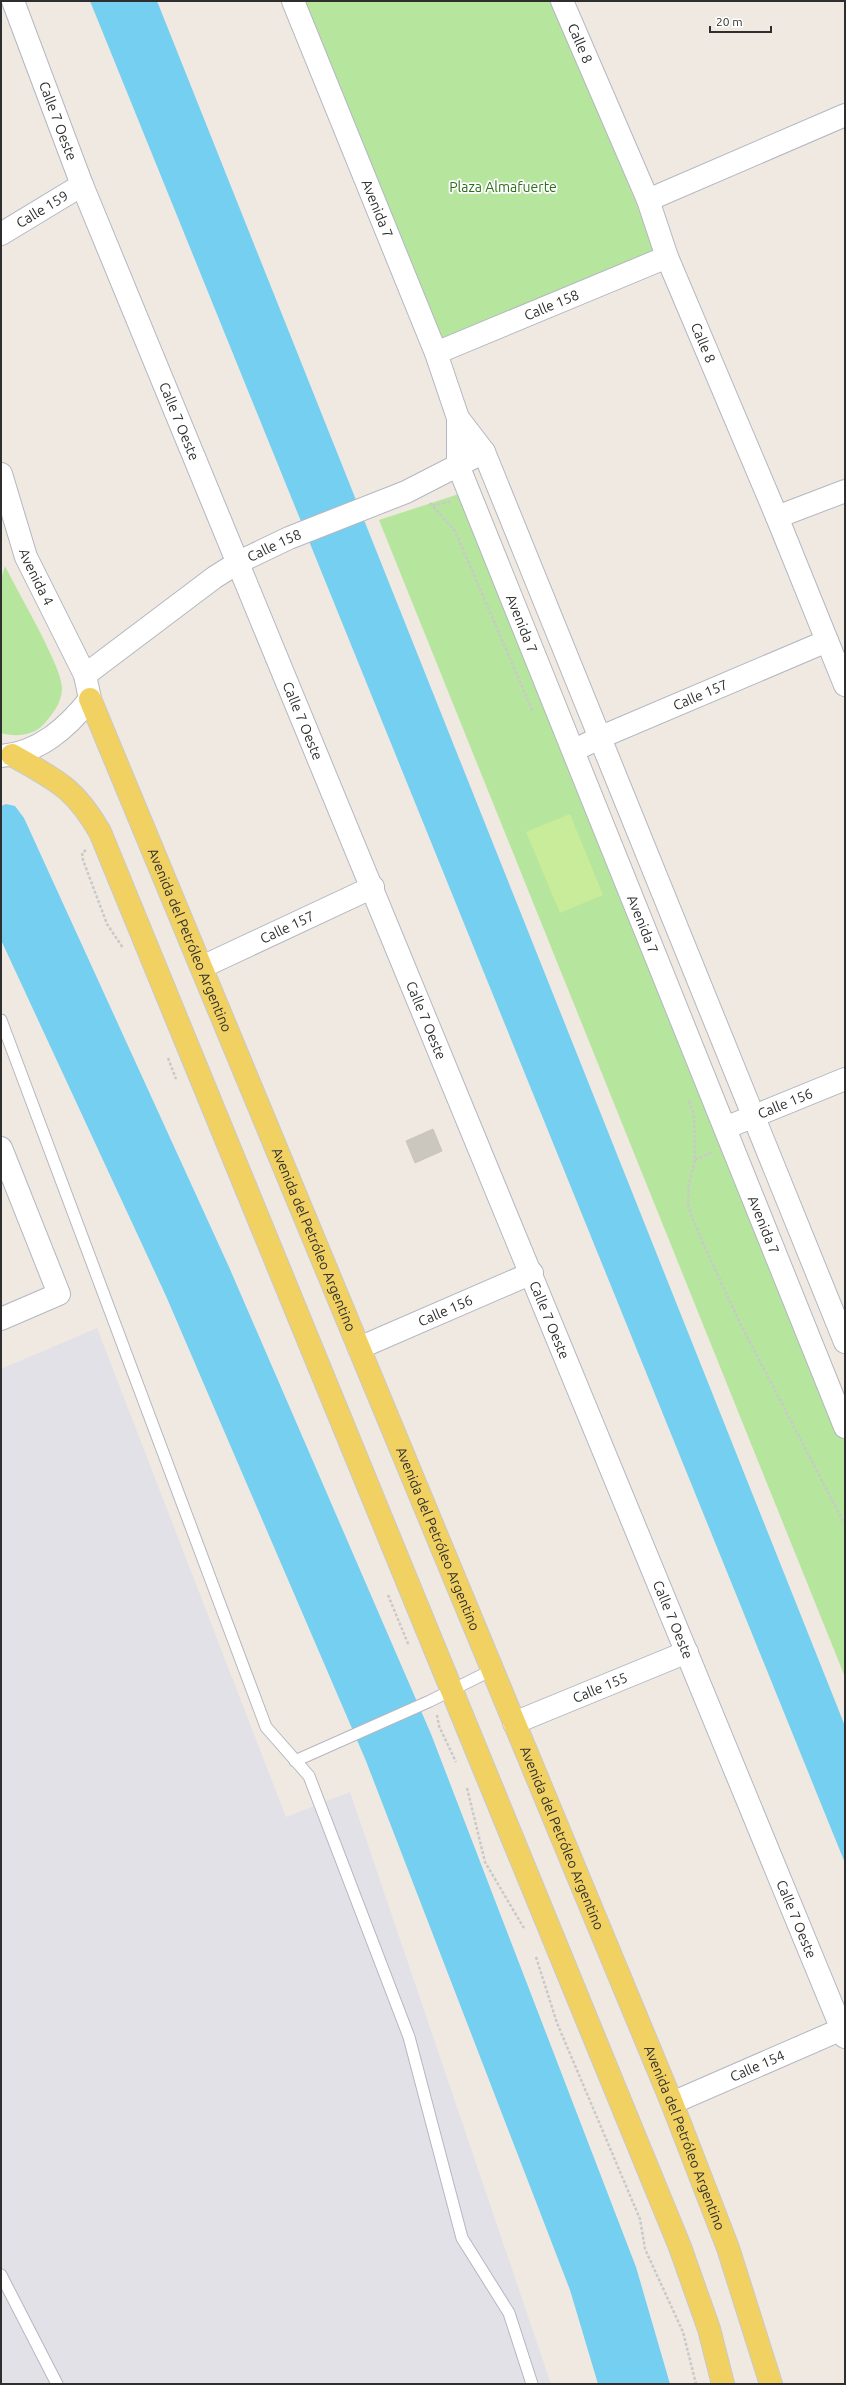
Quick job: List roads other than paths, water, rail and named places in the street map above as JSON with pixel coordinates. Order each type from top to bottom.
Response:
[{"type":"main road","name":"Avenida del Petróleo Argentino","points":[[90,699],[672,2103],[728,2248],[771,2384]]},
{"type":"main road","points":[[5,752],[55,779],[72,792],[86,807],[100,832],[680,2247],[709,2329],[723,2384]]},
{"type":"street","name":"Calle 7 Oeste","points":[[13,1],[82,184],[844,2033]]},
{"type":"street","name":"Avenida 7","points":[[293,1],[436,353],[458,418],[458,465],[575,750],[845,1427]]},
{"type":"street","name":"Calle 8","points":[[562,1],[648,200],[667,257],[777,517],[845,685]]},
{"type":"street","points":[[648,200],[845,115]]},
{"type":"street","name":"Calle 159","points":[[1,234],[82,184]]},
{"type":"street","name":"Calle 158","points":[[436,353],[667,257]]},
{"type":"street","name":"Avenida 7","points":[[458,418],[484,452],[601,737],[845,1342]]},
{"type":"street","name":"Calle 158","points":[[85,675],[215,577],[239,562],[289,538],[409,490],[484,452]]},
{"type":"street","name":"Avenida 4","points":[[1,474],[26,557],[85,675],[90,699]]},
{"type":"street","points":[[777,517],[845,491]]},
{"type":"street","points":[[1,513],[26,557]]},
{"type":"street","name":"Calle 157","points":[[575,750],[601,737],[827,641]]},
{"type":"street","points":[[5,752],[38,746],[55,735],[75,717],[90,699]]},
{"type":"street","name":"Calle 157","points":[[202,967],[373,887]]},
{"type":"street","name":"Calle 156","points":[[725,1128],[845,1079]]},
{"type":"street","points":[[1,1148],[59,1294],[1,1319]]},
{"type":"street","name":"Calle 156","points":[[359,1348],[532,1273]]},
{"type":"street","name":"Calle 155","points":[[514,1723],[687,1652]]},
{"type":"street","name":"Calle 154","points":[[672,2103],[844,2033]]},
{"type":"lane","points":[[1,1020],[266,1727],[309,1776],[409,2037],[462,2238],[508,2313],[532,2384]]},
{"type":"lane","points":[[295,1761],[430,1701],[492,1670]]},
{"type":"lane","points":[[1,2275],[57,2384]]},
{"type":"water","points":[[90,1],[157,1],[845,1726],[845,1863]]},
{"type":"water","points":[[6,804],[15,806],[24,818],[229,1267],[431,1734],[636,2267],[670,2384],[598,2384],[570,2290],[366,1761],[166,1296],[1,940],[1,806]]},
{"type":"park label","name":"Plaza Almafuerte","points":[[503,187]]}]
